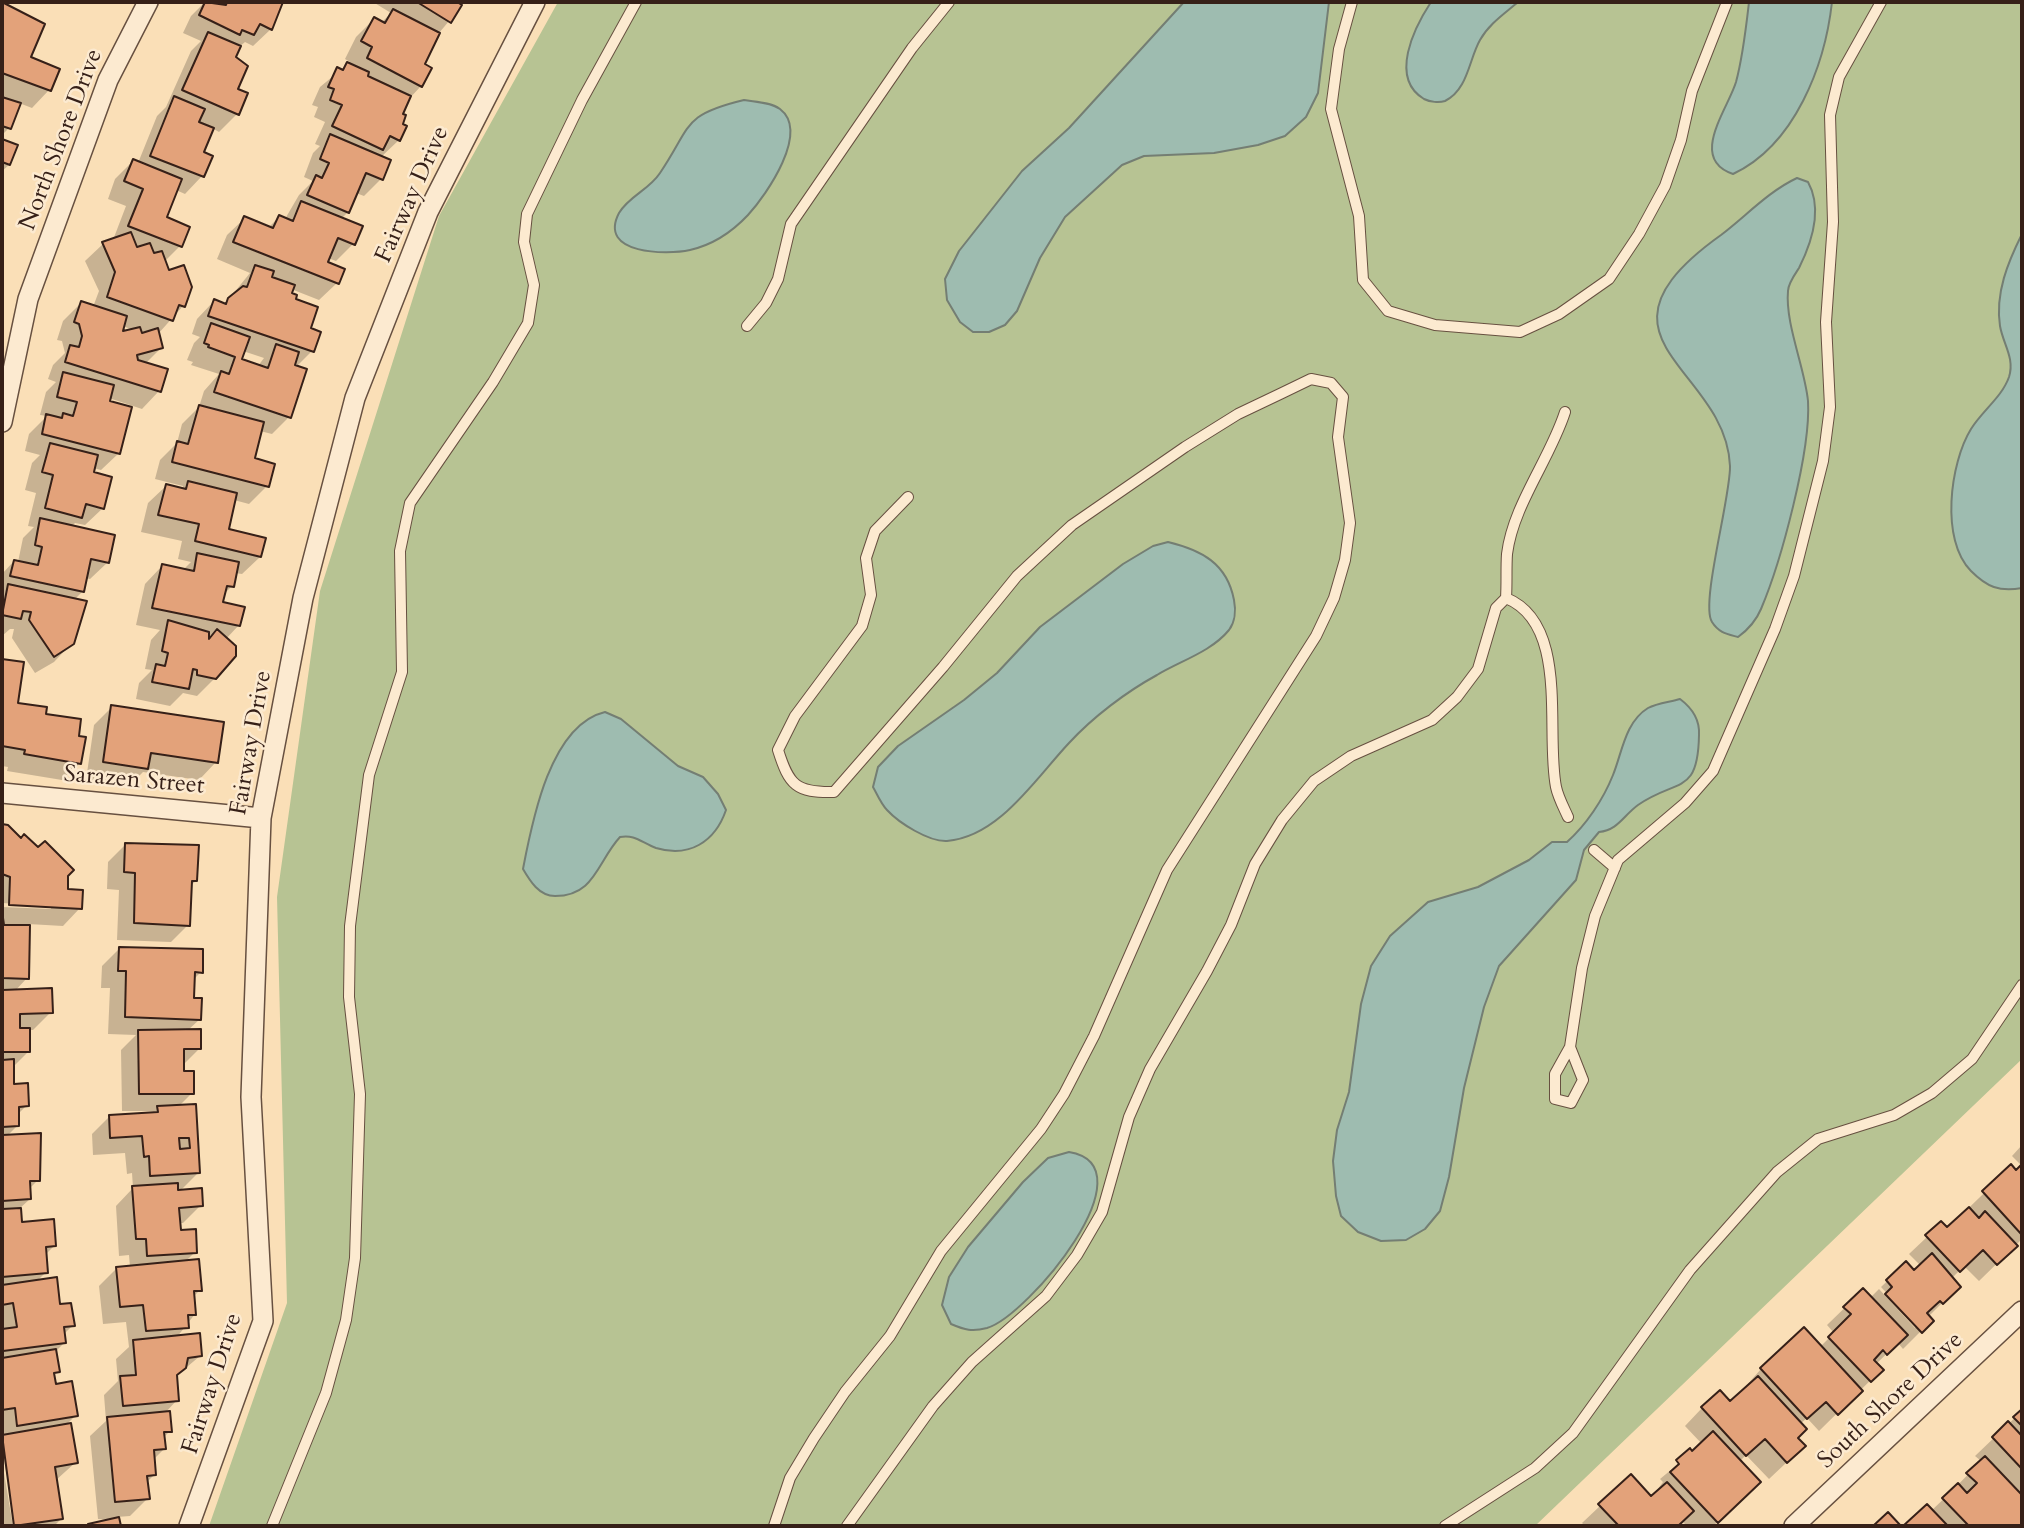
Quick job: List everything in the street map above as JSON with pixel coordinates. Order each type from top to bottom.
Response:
[{"type":"street","name":"North Shore Drive","points":[[2,422],[28,299],[108,80],[148,2]]},
{"type":"street","name":"Fairway Drive","points":[[190,1526],[263,1321],[251,1097],[261,818],[303,598],[355,398],[428,212],[535,2]]},
{"type":"street","name":"Sarazen Street","points":[[2,793],[261,818]]},
{"type":"street","name":"South Shore Drive","points":[[1794,1526],[2022,1311]]},
{"type":"lane","points":[[272,1526],[326,1392],[346,1320],[355,1258],[360,1094],[349,997],[350,926],[369,775],[402,673],[400,551],[410,503],[492,382],[528,323],[534,285],[524,242],[527,214],[582,100],[636,2]]},
{"type":"lane","points":[[747,326],[766,303],[778,279],[791,224],[796,215],[912,48],[949,2]]},
{"type":"lane","points":[[1352,2],[1339,49],[1331,108],[1359,216],[1363,280],[1388,311],[1435,325],[1520,332],[1559,314],[1609,279],[1639,234],[1665,186],[1681,140],[1692,91],[1727,2]]},
{"type":"lane","points":[[1570,1046],[1583,1080],[1571,1103],[1555,1099],[1555,1074],[1570,1046],[1582,968],[1595,916],[1618,860],[1685,803],[1713,771],[1776,629],[1794,576],[1823,461],[1830,407],[1826,322],[1833,222],[1830,115],[1839,77],[1881,2]]},
{"type":"lane","points":[[774,1526],[790,1478],[821,1426],[890,1336],[941,1251],[1041,1129],[1064,1094],[1094,1036],[1167,870],[1316,636],[1334,598],[1345,559],[1350,523],[1338,437],[1343,397],[1331,383],[1311,379],[1269,399],[1185,447],[1072,525],[1017,576],[943,667],[834,792],[810,792],[787,777],[778,750],[795,716],[862,626],[871,595],[866,558],[875,531],[908,497]]},
{"type":"lane","points":[[847,1526],[933,1406],[972,1362],[1046,1296],[1077,1255],[1102,1212],[1129,1117],[1150,1069],[1207,971],[1231,925],[1255,864],[1283,820],[1314,781],[1351,756],[1432,720],[1457,697],[1478,669],[1496,608],[1506,598],[1507,552],[1527,494],[1556,439],[1565,412]]},
{"type":"lane","points":[[1506,598],[1520,603],[1540,630],[1550,668],[1556,790],[1568,817]]},
{"type":"lane","points":[[1594,850],[1615,868]]},
{"type":"lane","points":[[1445,1526],[1535,1468],[1573,1433],[1690,1270],[1777,1172],[1818,1139],[1894,1115],[1932,1093],[1972,1059],[2022,985]]},
{"type":"green space","points":[[558,2],[2022,2],[2022,1059],[1535,1526],[209,1526],[287,1303],[277,897],[320,591],[439,216]]},
{"type":"shaded area","points":[[1184,2],[1329,2],[1318,93],[1306,117],[1285,136],[1258,145],[1214,153],[1144,156],[1122,165],[1065,217],[1040,258],[1017,311],[1005,325],[989,332],[973,332],[960,322],[947,300],[945,279],[959,251],[1022,171],[1069,128]]},
{"type":"shaded area","points":[[1431,2],[1518,2],[1484,34],[1459,90],[1440,102],[1424,99],[1414,90],[1408,79],[1406,66],[1412,39]]},
{"type":"shaded area","points":[[1749,2],[1832,2],[1822,51],[1803,101],[1774,144],[1755,161],[1733,174],[1720,167],[1713,157],[1712,145],[1736,82]]},
{"type":"shaded area","points":[[744,100],[780,109],[788,119],[790,132],[782,163],[756,205],[728,232],[698,248],[680,252],[652,252],[626,244],[618,237],[615,227],[619,213],[655,179],[690,124],[709,111]]},
{"type":"shaded area","points":[[1797,178],[1808,182],[1815,203],[1814,225],[1808,247],[1788,291],[1789,317],[1808,401],[1805,448],[1793,506],[1769,589],[1757,617],[1738,637],[1717,629],[1709,611],[1730,466],[1722,432],[1706,402],[1669,352],[1658,328],[1660,301],[1679,271],[1767,197]]},
{"type":"shaded area","points":[[2022,234],[2022,588],[2007,589],[1982,581],[1961,557],[1955,541],[1952,501],[1958,461],[1964,444],[1971,429],[2002,391],[2009,377],[2011,364],[2001,333],[1999,302],[2008,267]]},
{"type":"shaded area","points":[[1168,542],[1202,554],[1219,567],[1225,576],[1231,587],[1235,612],[1231,627],[1222,638],[1145,682],[1099,715],[1078,733],[1015,804],[983,829],[966,837],[940,840],[915,831],[887,810],[873,787],[878,767],[898,746],[964,700],[997,673],[1040,627],[1123,564],[1153,546]]},
{"type":"shaded area","points":[[1680,699],[1694,714],[1699,729],[1698,754],[1690,777],[1638,805],[1620,822],[1606,831],[1599,832],[1584,850],[1576,880],[1499,966],[1484,1007],[1464,1088],[1449,1177],[1440,1211],[1425,1229],[1406,1240],[1381,1241],[1358,1232],[1341,1216],[1333,1161],[1337,1130],[1349,1092],[1361,1004],[1371,966],[1390,936],[1428,902],[1478,887],[1529,860],[1552,842],[1567,842],[1587,820],[1604,794],[1634,721],[1648,708]]},
{"type":"shaded area","points":[[605,712],[621,719],[678,766],[703,777],[718,794],[726,810],[708,839],[690,849],[668,851],[634,838],[620,837],[587,884],[568,894],[549,895],[536,887],[523,869],[538,802],[557,755],[570,735],[586,721]]},
{"type":"shaded area","points":[[1069,1152],[1091,1163],[1097,1184],[1091,1211],[1075,1241],[1053,1271],[1006,1318],[977,1330],[951,1324],[942,1305],[949,1277],[968,1247],[1023,1182],[1048,1158]]},
{"type":"building","points":[[2,2],[45,24],[31,57],[60,69],[51,91],[2,73]]},
{"type":"building","points":[[205,2],[226,5],[227,2],[283,2],[272,30],[260,24],[254,35],[242,30],[240,35],[199,15]]},
{"type":"building","points":[[417,2],[457,2],[462,5],[451,23]]},
{"type":"building","points":[[393,9],[440,33],[425,64],[432,68],[422,87],[367,58],[372,47],[361,41],[374,17],[385,23]]},
{"type":"building","points":[[208,32],[241,46],[236,57],[248,66],[238,89],[248,93],[239,115],[182,90]]},
{"type":"building","points":[[347,62],[369,72],[368,76],[411,96],[403,114],[406,115],[403,124],[407,126],[400,141],[390,136],[383,150],[332,126],[342,105],[330,100],[334,89],[328,87],[337,67],[343,70]]},
{"type":"building","points":[[174,96],[205,109],[199,122],[214,128],[204,152],[213,156],[204,177],[150,156]]},
{"type":"building","points":[[2,97],[21,103],[11,129],[2,126]]},
{"type":"building","points":[[330,134],[391,160],[383,180],[366,173],[349,213],[307,195],[316,175],[322,178],[329,163],[320,159]]},
{"type":"building","points":[[2,139],[18,145],[10,165],[2,162]]},
{"type":"building","points":[[133,159],[182,179],[167,217],[190,227],[182,247],[128,226],[143,189],[124,181]]},
{"type":"building","points":[[301,201],[363,226],[355,245],[338,238],[328,262],[345,269],[339,284],[233,242],[244,216],[273,228],[279,215],[293,221]]},
{"type":"building","points":[[131,232],[137,247],[150,243],[154,253],[162,251],[169,270],[184,265],[192,287],[185,307],[179,305],[173,321],[107,297],[115,272],[102,242]]},
{"type":"building","points":[[255,265],[274,271],[272,277],[295,285],[292,293],[297,295],[296,299],[318,307],[311,328],[321,332],[314,352],[208,316],[214,299],[226,304],[228,298],[243,286],[247,287]]},
{"type":"building","points":[[81,301],[127,316],[123,331],[140,327],[142,333],[158,328],[163,348],[137,355],[138,360],[168,369],[161,392],[65,362],[70,345],[79,347],[82,336],[79,324],[74,322]]},
{"type":"building","points":[[211,323],[250,337],[242,359],[268,368],[276,344],[299,352],[295,365],[307,369],[291,418],[214,392],[221,371],[229,374],[235,357],[204,343]]},
{"type":"building","points":[[63,372],[114,385],[110,401],[132,407],[120,454],[42,434],[46,414],[62,418],[63,413],[73,416],[77,402],[57,397]]},
{"type":"building","points":[[199,405],[264,422],[255,458],[275,464],[269,487],[172,462],[177,441],[188,444]]},
{"type":"building","points":[[50,443],[98,455],[94,472],[112,477],[104,509],[86,504],[82,518],[45,508],[53,475],[42,472]]},
{"type":"building","points":[[188,481],[237,493],[229,529],[266,538],[261,557],[195,541],[199,524],[158,515],[166,484],[186,489]]},
{"type":"building","points":[[40,518],[115,535],[109,563],[91,559],[84,592],[10,576],[14,560],[38,565],[42,547],[35,545]]},
{"type":"building","points":[[197,553],[239,562],[234,587],[227,586],[223,602],[245,607],[240,626],[152,608],[162,564],[194,571]]},
{"type":"building","points":[[8,584],[87,601],[74,644],[54,657],[29,620],[31,612],[23,611],[21,619],[2,615]]},
{"type":"building","points":[[168,620],[209,632],[209,639],[217,629],[236,646],[236,656],[216,679],[197,675],[197,670],[193,669],[189,689],[152,682],[156,664],[165,666],[168,653],[162,651]]},
{"type":"building","points":[[2,659],[24,662],[18,703],[47,707],[46,714],[81,719],[79,736],[86,737],[81,764],[24,754],[25,750],[2,746]]},
{"type":"building","points":[[111,705],[224,722],[218,763],[151,753],[148,769],[103,762]]},
{"type":"building","points":[[2,824],[8,825],[21,838],[24,834],[38,847],[45,841],[74,870],[68,876],[68,889],[83,890],[82,909],[9,905],[10,877],[2,874]]},
{"type":"building","points":[[125,843],[199,845],[197,881],[192,881],[190,926],[134,923],[135,873],[124,872]]},
{"type":"building","points":[[2,911],[4,925],[30,925],[29,979],[2,978]]},
{"type":"building","points":[[119,947],[203,949],[203,973],[195,972],[194,998],[202,998],[201,1020],[125,1017],[126,971],[118,971]]},
{"type":"building","points":[[52,988],[53,1013],[20,1014],[20,1028],[30,1028],[30,1052],[2,1052],[2,990]]},
{"type":"building","points":[[201,1029],[201,1049],[184,1049],[184,1071],[194,1071],[194,1094],[139,1094],[138,1030]]},
{"type":"building","points":[[14,1059],[14,1084],[28,1083],[29,1106],[19,1107],[19,1126],[2,1127],[2,1060]]},
{"type":"building","points":[[196,1104],[200,1173],[150,1176],[149,1156],[144,1157],[142,1136],[110,1138],[109,1115],[158,1112],[157,1106]],"holes":[[[179,1138],[189,1138],[190,1148],[180,1149]]]},
{"type":"building","points":[[41,1133],[40,1181],[30,1181],[31,1199],[2,1201],[2,1135]]},
{"type":"building","points":[[2011,1164],[2016,1170],[2022,1164],[2022,1235],[1982,1191]]},
{"type":"building","points":[[178,1183],[178,1190],[202,1188],[203,1206],[179,1208],[181,1230],[196,1229],[197,1253],[147,1256],[146,1239],[136,1239],[132,1186]]},
{"type":"building","points":[[1969,1207],[1979,1218],[1985,1211],[2018,1246],[1997,1265],[1983,1250],[1960,1272],[1925,1235],[1941,1221],[1947,1227]]},
{"type":"building","points":[[21,1208],[22,1222],[54,1219],[56,1246],[46,1247],[48,1273],[2,1277],[2,1209]]},
{"type":"building","points":[[1932,1253],[1961,1287],[1943,1304],[1940,1301],[1927,1313],[1934,1321],[1922,1333],[1885,1294],[1892,1287],[1886,1280],[1906,1261],[1914,1270]]},
{"type":"building","points":[[199,1259],[202,1291],[194,1291],[196,1315],[188,1315],[189,1328],[146,1331],[143,1305],[120,1307],[116,1267]]},
{"type":"building","points":[[57,1277],[60,1304],[71,1303],[75,1326],[64,1327],[66,1343],[3,1351],[2,1329],[17,1327],[13,1303],[2,1305],[2,1285]]},
{"type":"building","points":[[1863,1288],[1908,1335],[1887,1355],[1883,1350],[1874,1360],[1884,1370],[1871,1382],[1828,1337],[1851,1314],[1843,1307]]},
{"type":"building","points":[[1804,1327],[1863,1391],[1838,1415],[1826,1402],[1807,1419],[1760,1368]]},
{"type":"building","points":[[200,1333],[202,1356],[188,1358],[186,1368],[177,1375],[179,1401],[123,1406],[120,1376],[136,1375],[133,1340]]},
{"type":"building","points":[[56,1349],[60,1372],[54,1373],[56,1384],[72,1381],[78,1416],[17,1426],[15,1408],[2,1410],[2,1358]]},
{"type":"building","points":[[1758,1376],[1807,1429],[1798,1438],[1806,1446],[1787,1463],[1765,1439],[1746,1456],[1701,1407],[1720,1390],[1730,1401]]},
{"type":"building","points":[[2022,1409],[2022,1426],[2013,1417]]},
{"type":"building","points":[[170,1411],[172,1432],[164,1432],[166,1449],[154,1450],[156,1475],[147,1476],[150,1499],[115,1502],[107,1417]]},
{"type":"building","points":[[2008,1421],[2022,1436],[2022,1469],[1992,1437]]},
{"type":"building","points":[[71,1423],[78,1463],[55,1467],[63,1519],[14,1526],[2,1435]]},
{"type":"building","points":[[1713,1431],[1761,1482],[1718,1523],[1670,1472],[1679,1464],[1676,1460],[1690,1448],[1692,1451]]},
{"type":"building","points":[[1985,1456],[2022,1495],[2022,1526],[1969,1526],[1942,1498],[1958,1483],[1967,1493],[1977,1483],[1966,1473]]},
{"type":"building","points":[[1631,1474],[1651,1496],[1667,1482],[1694,1511],[1678,1526],[1619,1526],[1598,1504]]},
{"type":"building","points":[[1927,1504],[1948,1526],[1903,1526]]},
{"type":"building","points":[[1888,1512],[1901,1526],[1873,1526]]},
{"type":"building","points":[[119,1517],[121,1526],[88,1526],[88,1524]]}]
